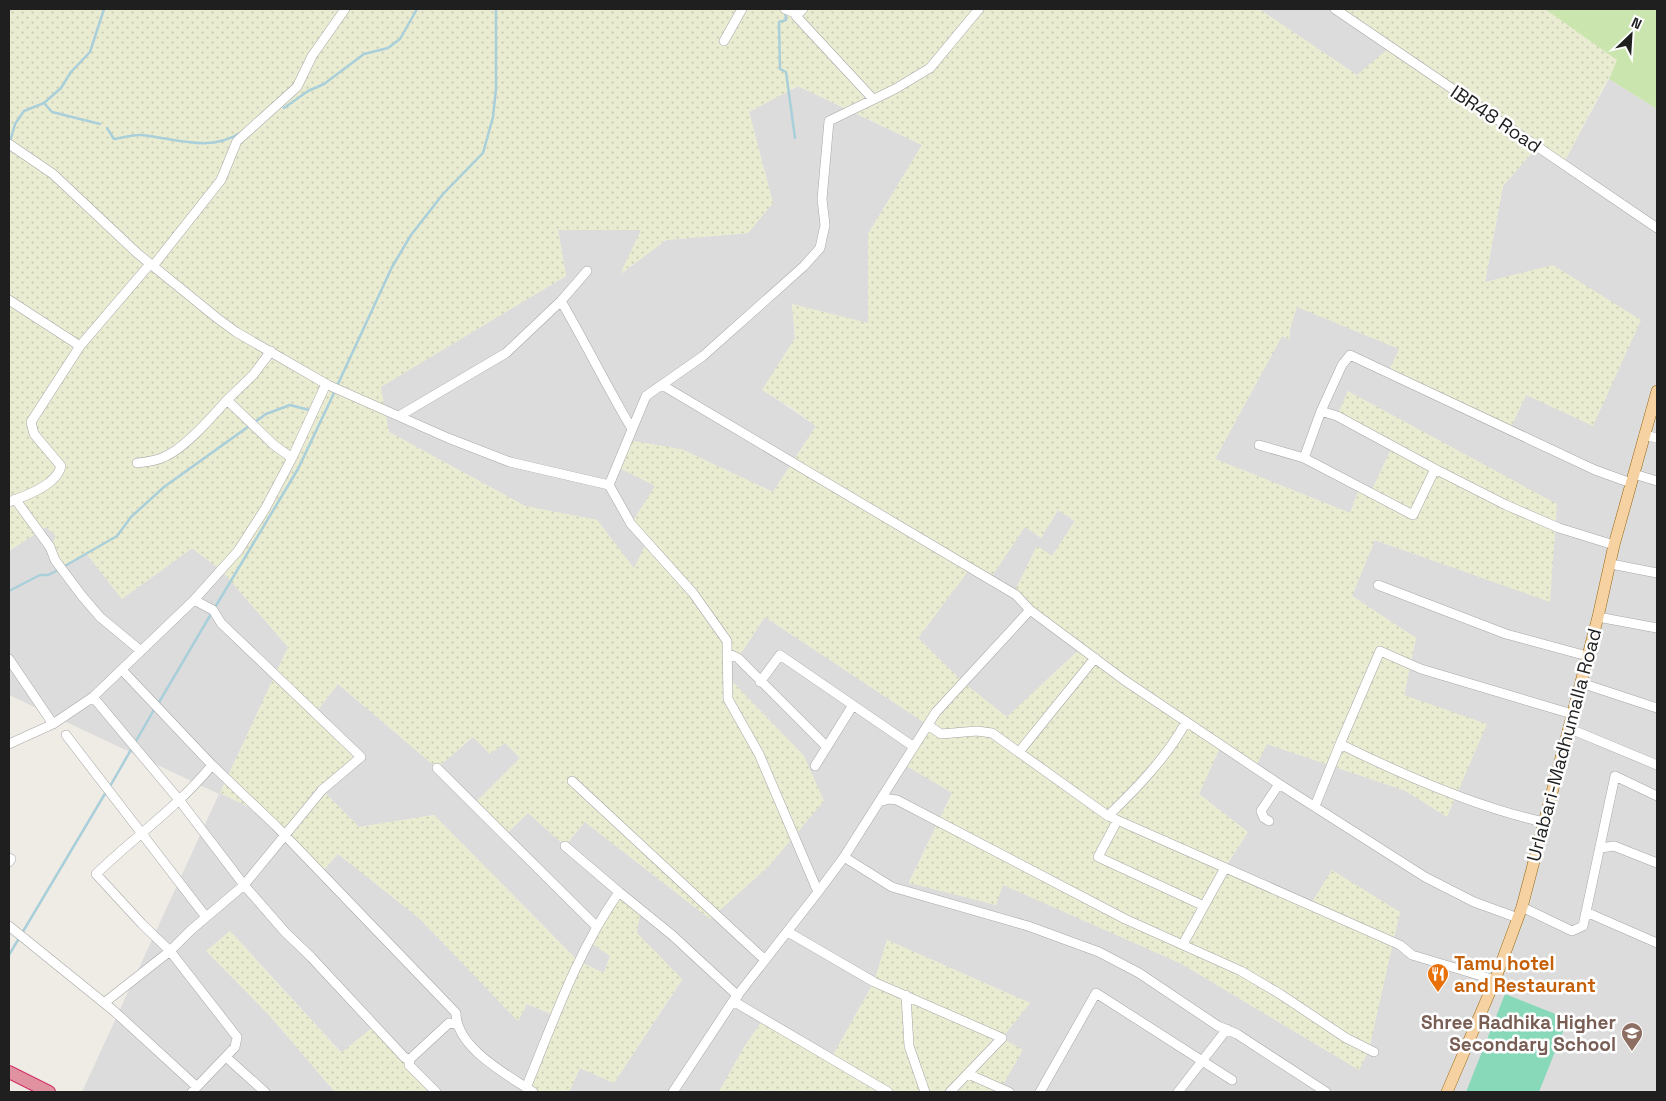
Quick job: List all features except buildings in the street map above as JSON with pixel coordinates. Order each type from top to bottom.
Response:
[{"type":"highway","points":[[9,1072],[49,1092]]},
{"type":"main road","name":"Urlabari-Madhumalla Road","points":[[1447,1092],[1495,980],[1520,912],[1598,617],[1614,545],[1657,390]]},
{"type":"street","points":[[140,651],[100,617],[82,596],[55,560],[50,547],[12,500],[53,480],[60,474],[61,466],[34,434],[31,422],[80,346],[152,265],[221,180],[237,141],[297,88],[312,56],[345,9]]},
{"type":"street","points":[[724,41],[742,9]]},
{"type":"street","points":[[786,9],[800,12],[873,99]]},
{"type":"street","points":[[609,485],[646,396],[704,356],[804,266],[820,248],[825,225],[822,198],[829,120],[916,78],[930,68],[979,9]]},
{"type":"street","name":"IBR48 Road","points":[[1335,9],[1657,228]]},
{"type":"street","points":[[9,144],[53,174],[152,265],[223,323],[326,384],[448,438],[510,462],[609,485],[631,524],[693,593],[727,641],[728,699],[759,754],[818,892]]},
{"type":"street","points":[[399,416],[506,352],[561,301],[587,271]]},
{"type":"street","points":[[9,300],[80,346]]},
{"type":"street","points":[[561,301],[632,429]]},
{"type":"street","points":[[137,464],[164,457],[178,448],[253,375],[271,351]]},
{"type":"street","points":[[1304,458],[1321,411],[1342,365],[1350,355],[1596,470],[1657,481]]},
{"type":"street","points":[[9,744],[53,724],[93,697],[194,600],[238,551],[265,509],[292,458],[326,384]]},
{"type":"street","points":[[662,384],[1002,586],[1017,596],[1030,610],[1186,722],[1425,877],[1474,902],[1520,912],[1572,931],[1582,926],[1601,848],[1615,776],[1657,796]]},
{"type":"street","points":[[227,400],[274,445],[292,458]]},
{"type":"street","points":[[1321,411],[1345,420],[1506,506],[1568,531],[1614,545]]},
{"type":"street","points":[[1644,435],[1657,438]]},
{"type":"street","points":[[1259,445],[1304,458],[1413,515],[1435,468]]},
{"type":"street","points":[[1611,564],[1657,573]]},
{"type":"street","points":[[1378,584],[1506,634],[1587,656]]},
{"type":"street","points":[[104,1003],[170,951],[244,885],[322,790],[361,757],[221,623],[213,610],[194,600]]},
{"type":"street","points":[[673,1092],[700,1048],[844,857],[936,712],[1030,610]]},
{"type":"street","points":[[1598,617],[1657,628]]},
{"type":"street","points":[[1315,806],[1380,650],[1421,669],[1572,714]]},
{"type":"street","points":[[727,653],[738,658],[827,747]]},
{"type":"street","points":[[760,682],[780,655],[914,747]]},
{"type":"street","points":[[1019,752],[1095,658]]},
{"type":"street","points":[[9,659],[53,724]]},
{"type":"street","points":[[122,670],[212,765],[285,835],[456,1013],[456,1024],[480,1056],[530,1090],[554,1016],[596,926],[618,892]]},
{"type":"street","points":[[1581,683],[1657,708]]},
{"type":"street","points":[[93,697],[180,801],[244,885],[374,1026],[405,1058],[410,1059]]},
{"type":"street","points":[[815,766],[853,705]]},
{"type":"street","points":[[1108,816],[1128,797],[1160,760],[1186,722]]},
{"type":"street","points":[[928,725],[941,734],[977,731],[992,733],[1117,821],[1400,945],[1412,955],[1495,980]]},
{"type":"street","points":[[1568,728],[1657,765]]},
{"type":"street","points":[[66,735],[206,917]]},
{"type":"street","points":[[1340,744],[1384,765],[1518,817],[1544,822]]},
{"type":"street","points":[[9,926],[104,1003],[194,1090],[235,1046],[237,1037],[170,951],[96,874],[140,833],[164,816],[191,791],[212,765]]},
{"type":"street","points":[[437,768],[596,926]]},
{"type":"street","points":[[572,781],[765,960]]},
{"type":"street","points":[[1269,822],[1264,818],[1261,810],[1279,784]]},
{"type":"street","points":[[879,802],[889,799],[897,800],[1125,919],[1241,971],[1280,994],[1346,1038],[1374,1052]]},
{"type":"street","points":[[1117,821],[1098,857],[1204,906]]},
{"type":"street","points":[[565,846],[672,935],[736,999],[888,1092]]},
{"type":"street","points":[[1601,848],[1614,846],[1657,863]]},
{"type":"street","points":[[844,857],[892,887],[1028,926],[1099,952],[1139,973],[1326,1092]]},
{"type":"street","points":[[9,858],[11,860],[9,862]]},
{"type":"street","points":[[1183,944],[1225,868]]},
{"type":"street","points":[[1586,912],[1657,943]]},
{"type":"street","points":[[788,932],[874,982],[1002,1038],[950,1092]]},
{"type":"street","points":[[1040,1092],[1096,993],[1232,1080]]},
{"type":"street","points":[[906,996],[910,1046],[925,1092]]},
{"type":"street","points":[[436,1092],[409,1065],[410,1059],[449,1023],[456,1024]]},
{"type":"street","points":[[1178,1092],[1227,1030]]},
{"type":"street","points":[[226,1057],[258,1090]]},
{"type":"street","points":[[968,1074],[1009,1092]]},
{"type":"shaded area","points":[[1259,9],[1335,9],[1391,47],[1357,75]]},
{"type":"shaded area","points":[[1609,79],[1657,109],[1657,1092],[1009,1092],[1001,1089],[1002,1038],[1030,1003],[887,940],[874,982],[829,1062],[763,1020],[744,1047],[719,1092],[569,1092],[580,1068],[614,1083],[682,980],[610,956],[604,973],[578,961],[434,815],[359,827],[322,790],[315,714],[338,684],[437,768],[473,737],[481,743],[505,742],[520,758],[505,835],[528,813],[585,822],[710,919],[804,756],[727,676],[727,653],[738,658],[765,617],[928,725],[952,793],[909,882],[996,905],[1002,884],[1182,964],[1359,1070],[1332,871],[1311,905],[1225,868],[1248,832],[1199,794],[1221,745],[1267,744],[1406,791],[1447,817],[1404,695],[1416,638],[1352,596],[1374,540],[1550,601],[1348,391],[1338,416],[1393,445],[1370,494],[1350,513],[1215,459],[1282,336],[1290,340],[1290,329],[1297,306],[1400,349],[1388,372],[1510,429],[1526,395],[1485,282],[1503,186],[1537,147],[1563,164]]},
{"type":"shaded area","points":[[798,86],[922,145],[868,234],[868,324],[792,304],[795,338],[763,390],[816,426],[773,492],[681,449],[631,524],[647,542],[634,569],[597,520],[525,506],[389,432],[380,387],[566,276],[558,229],[641,230],[621,274],[666,240],[748,233],[773,203],[749,112]]},
{"type":"shaded area","points":[[1058,510],[1075,521],[1052,556],[1037,546],[1026,568],[1081,648],[1007,717],[964,683],[918,638],[971,567],[990,579],[1025,526],[1041,538]]},
{"type":"shaded area","points":[[46,527],[56,536],[61,568],[86,553],[122,599],[192,548],[222,571],[288,647],[220,793],[263,814],[321,873],[337,853],[419,918],[518,1021],[527,1004],[554,1015],[524,1092],[426,1092],[430,1086],[342,1053],[230,931],[207,951],[269,1015],[335,1092],[201,1092],[197,1088],[192,1092],[82,1092],[219,794],[9,695],[9,551]]},
{"type":"green space","points":[[9,9],[1259,9],[1357,75],[1390,47],[1335,9],[1545,9],[1618,60],[1563,164],[1537,147],[1503,186],[1485,282],[1553,265],[1641,320],[1593,426],[1526,395],[1510,429],[1388,373],[1399,349],[1297,307],[1290,329],[1290,340],[1282,336],[1215,459],[1350,513],[1359,488],[1370,494],[1393,445],[1337,416],[1348,391],[1557,504],[1550,602],[1375,540],[1352,596],[1416,638],[1404,695],[1487,724],[1447,817],[1406,791],[1267,744],[1255,768],[1221,745],[1199,794],[1248,832],[1225,867],[1310,905],[1332,870],[1400,912],[1369,1050],[1359,1070],[1182,964],[1003,885],[996,905],[909,883],[952,793],[903,764],[928,725],[765,617],[738,658],[728,653],[727,676],[804,756],[824,801],[768,867],[710,919],[585,822],[565,846],[528,813],[505,835],[474,804],[520,758],[505,743],[490,754],[473,737],[437,768],[338,684],[315,713],[361,757],[322,790],[359,827],[434,815],[578,961],[604,973],[610,956],[588,941],[619,892],[641,910],[637,933],[682,979],[614,1083],[580,1068],[569,1092],[524,1092],[554,1015],[527,1004],[518,1021],[419,918],[338,854],[321,873],[263,814],[220,793],[288,647],[222,571],[192,548],[122,599],[86,553],[61,568],[50,547],[56,536],[46,527],[9,551]],"holes":[[[798,86],[922,145],[868,234],[868,323],[792,304],[795,338],[762,390],[792,408],[816,426],[773,492],[681,449],[628,440],[617,467],[655,486],[631,524],[647,542],[634,568],[597,520],[525,506],[389,432],[381,387],[566,276],[558,230],[641,230],[620,274],[666,240],[748,233],[773,203],[749,112]],[[1058,510],[1075,521],[1052,556],[1037,546],[1016,588],[1017,596],[1081,648],[1007,717],[964,683],[918,638],[971,567],[990,579],[1025,527],[1041,538]]]},
{"type":"green space","points":[[1545,9],[1657,9],[1657,109],[1609,79],[1617,60]]},
{"type":"green space","points":[[230,931],[341,1053],[374,1026],[431,1086],[426,1092],[335,1092],[269,1015],[206,951]]},
{"type":"green space","points":[[887,940],[1030,1003],[1002,1038],[1023,1050],[1001,1088],[1009,1092],[719,1092],[744,1047],[763,1020],[829,1062],[874,982]]},
{"type":"green space","points":[[1505,994],[1568,1019],[1539,1092],[1466,1092]]},
{"type":"waterway","points":[[10,142],[15,124],[24,111],[44,103],[61,88],[71,72],[90,52],[104,9]]},
{"type":"waterway","points":[[284,108],[308,91],[324,84],[364,54],[388,48],[400,39],[417,9]]},
{"type":"waterway","points":[[337,386],[392,267],[411,235],[443,194],[483,153],[493,117],[496,89],[496,9]]},
{"type":"waterway","points":[[785,10],[786,20],[779,22],[780,69],[786,72],[795,138]]},
{"type":"waterway","points":[[44,103],[52,112],[100,124]]},
{"type":"waterway","points":[[107,128],[114,139],[138,135],[191,143],[216,142],[240,133]]},
{"type":"waterway","points":[[214,609],[298,469],[335,391]]},
{"type":"waterway","points":[[63,567],[117,536],[131,517],[164,487],[266,414],[290,405],[309,410]]},
{"type":"waterway","points":[[9,591],[40,575],[48,575],[58,570]]},
{"type":"waterway","points":[[158,704],[211,614]]},
{"type":"waterway","points":[[109,788],[155,708]]},
{"type":"waterway","points":[[9,955],[106,792]]},
{"type":"place","name":"Tamu hotel and Restaurant","points":[[1438,993]]},
{"type":"place","name":"Shree Radhika Higher Secondary School","points":[[1632,1052]]}]
